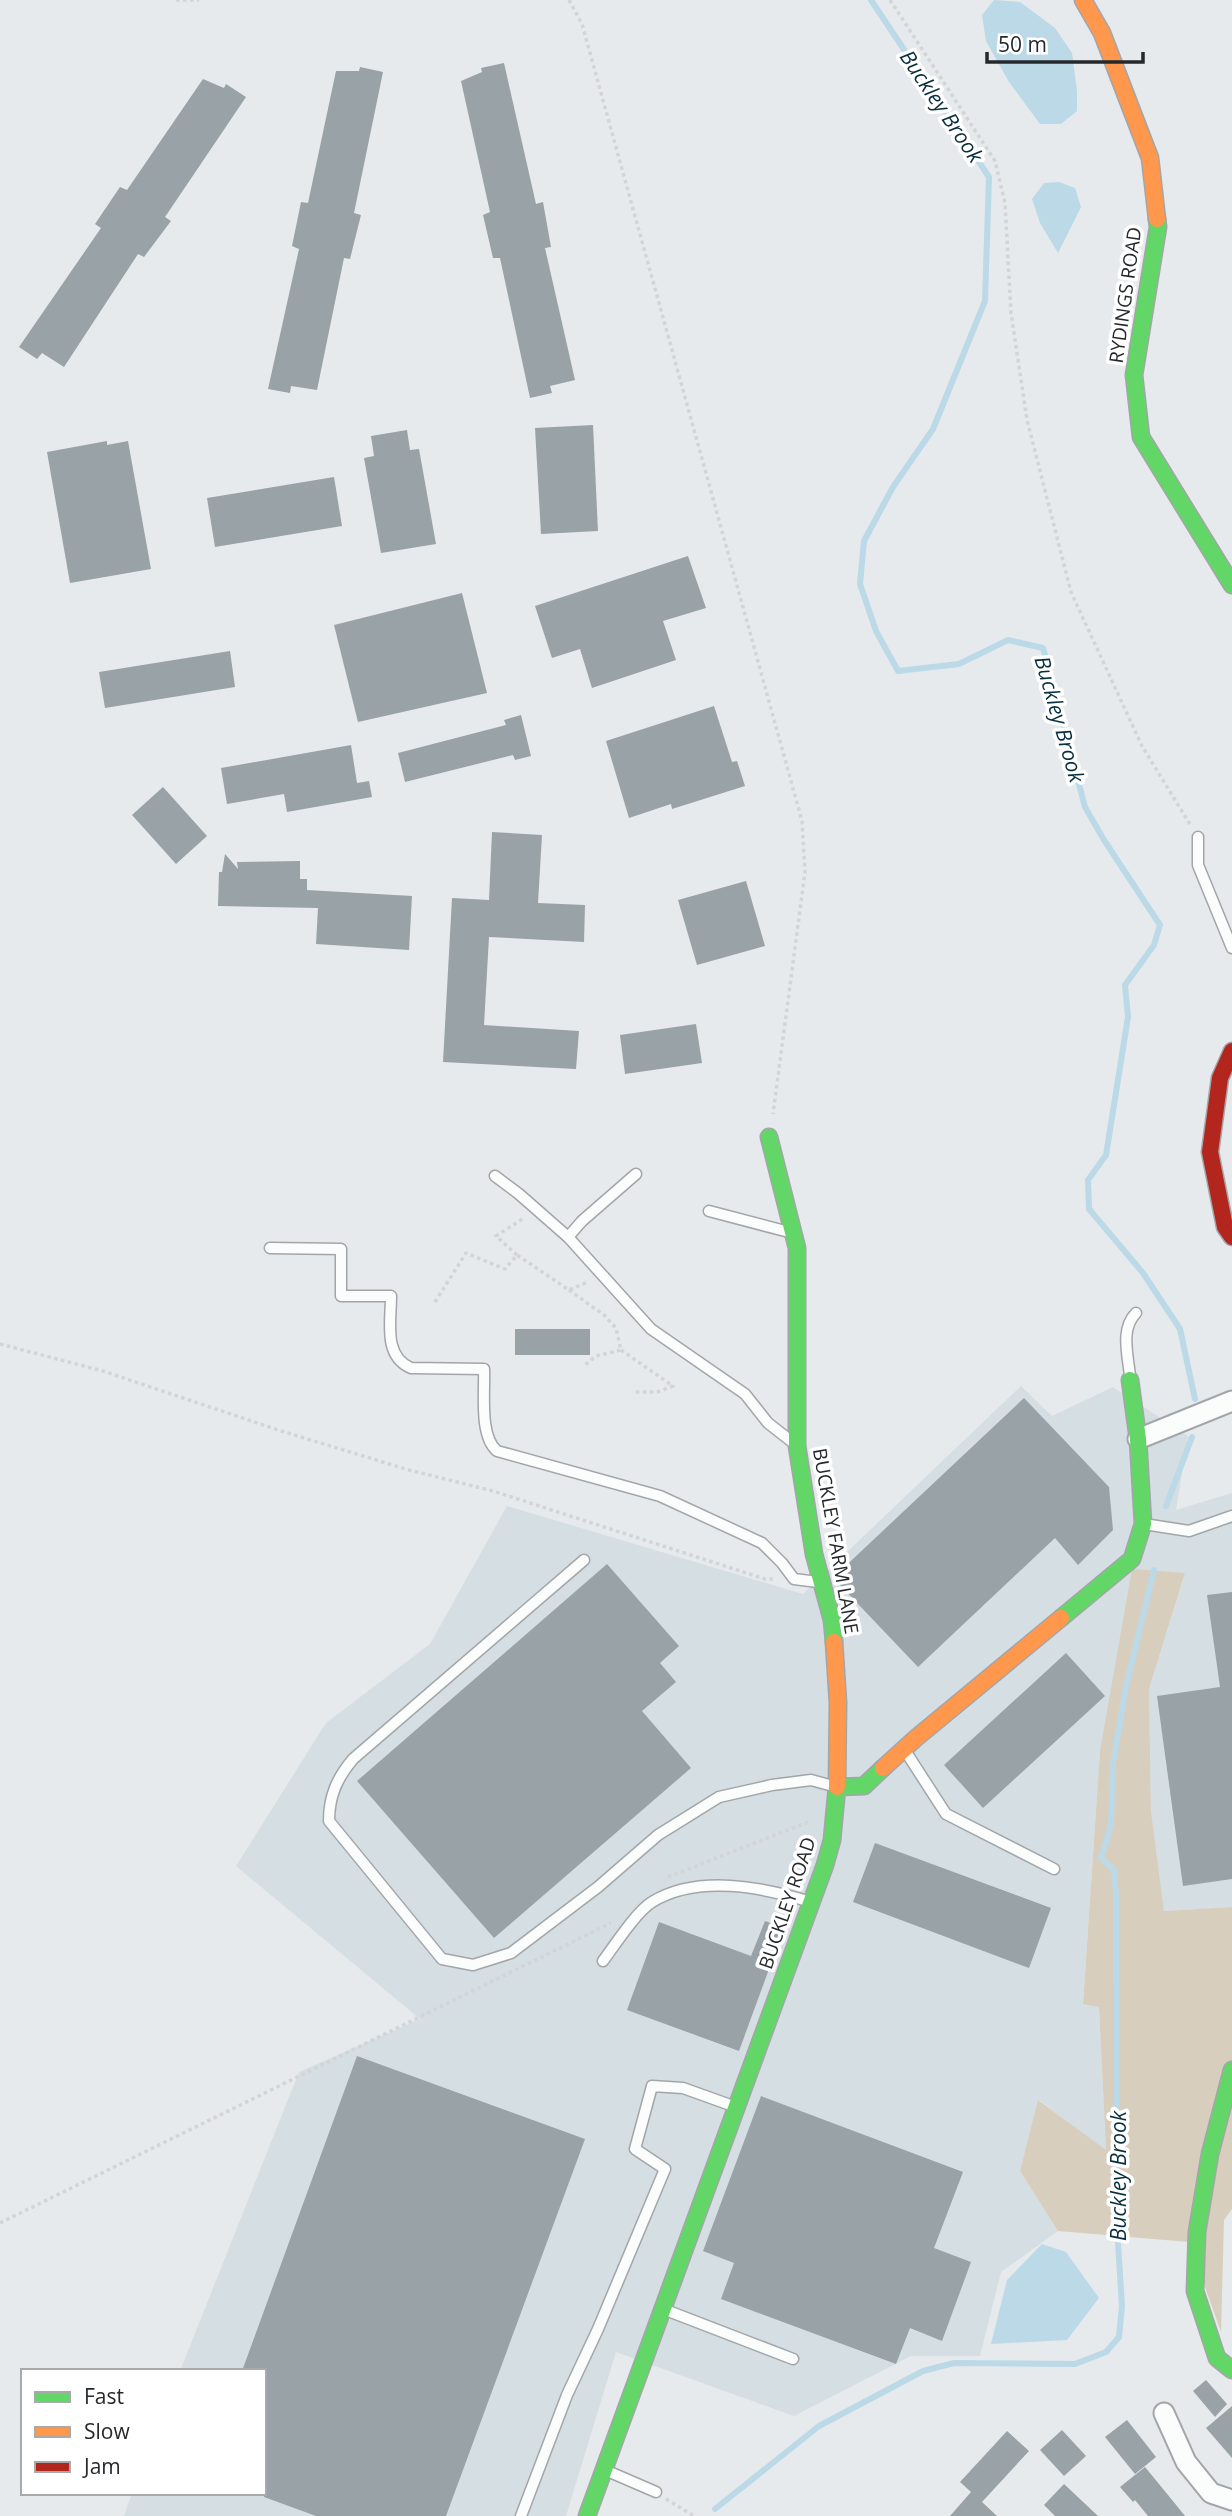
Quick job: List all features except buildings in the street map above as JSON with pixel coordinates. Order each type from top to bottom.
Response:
[{"type":"street","name":"RYDINGS ROAD","points":[[1083,0],[1102,33],[1150,158],[1158,227],[1135,375],[1141,437],[1232,585]]},
{"type":"street","points":[[1232,1051],[1220,1078],[1210,1152],[1225,1227],[1232,1237]]},
{"type":"street","name":"BUCKLEY FARM LANE","points":[[769,1137],[797,1248],[797,1446],[814,1554],[832,1620],[838,1703],[837,1787]]},
{"type":"street","points":[[837,1787],[864,1786],[904,1748],[1132,1559],[1143,1524],[1138,1439],[1130,1380]]},
{"type":"street","points":[[1138,1439],[1232,1401]]},
{"type":"street","name":"BUCKLEY ROAD","points":[[587,2516],[811,1902],[832,1840],[837,1787]]},
{"type":"street","points":[[1232,2070],[1213,2141],[1201,2206],[1197,2232],[1195,2291],[1217,2358],[1232,2370]]},
{"type":"street","points":[[1164,2413],[1186,2462],[1211,2493],[1232,2500]]},
{"type":"lane","points":[[1198,837],[1198,866],[1232,948]]},
{"type":"lane","points":[[568,1237],[582,1221],[636,1174]]},
{"type":"lane","points":[[495,1176],[568,1237],[651,1329],[745,1394],[768,1423],[797,1446]]},
{"type":"lane","points":[[709,1211],[793,1233]]},
{"type":"lane","points":[[270,1248],[341,1249],[341,1296],[391,1296],[391,1351],[401,1364],[411,1368],[484,1369],[486,1430],[490,1445],[497,1451],[660,1496],[762,1543],[794,1579],[822,1583]]},
{"type":"lane","points":[[1130,1380],[1126,1330],[1129,1321],[1136,1314]]},
{"type":"lane","points":[[1143,1524],[1189,1531],[1232,1516]]},
{"type":"lane","points":[[584,1560],[353,1759],[340,1775],[329,1804],[330,1821],[442,1959],[473,1965],[511,1953],[598,1887],[658,1835],[719,1797],[772,1785],[811,1780],[837,1787]]},
{"type":"lane","points":[[904,1748],[947,1814],[1054,1868]]},
{"type":"lane","points":[[603,1961],[650,1903],[677,1890],[714,1886],[784,1894],[811,1902]]},
{"type":"lane","points":[[521,2516],[567,2395],[598,2329],[665,2169],[635,2149],[652,2086],[683,2088],[736,2107]]},
{"type":"lane","points":[[663,2309],[793,2359]]},
{"type":"lane","points":[[604,2469],[656,2492]]},
{"type":"path","points":[[176,0],[199,0]]},
{"type":"path","points":[[569,0],[582,24],[802,821],[805,872],[769,1137]]},
{"type":"path","points":[[890,0],[995,161],[1005,203],[1011,313],[1027,420],[1072,592],[1142,746],[1198,837]]},
{"type":"path","points":[[537,1210],[496,1236],[517,1255],[604,1315],[616,1328],[621,1350],[673,1387],[657,1392],[635,1392]]},
{"type":"path","points":[[435,1302],[466,1253],[505,1269],[517,1255]]},
{"type":"path","points":[[569,1290],[580,1287],[600,1273]]},
{"type":"path","points":[[0,1344],[103,1371],[278,1430],[396,1466],[494,1491],[765,1579],[794,1579]]},
{"type":"path","points":[[584,1366],[596,1356],[621,1350]]},
{"type":"path","points":[[662,1881],[833,1814]]},
{"type":"path","points":[[0,2222],[613,1922]]},
{"type":"path","points":[[656,2492],[694,2516]]},
{"type":"shaded area","points":[[1021,1386],[1052,1416],[1113,1387],[1188,1436],[1176,1510],[1232,1493],[1232,1907],[1164,1911],[1151,1812],[1149,1689],[1185,1574],[1100,1751],[1083,2003],[1099,2006],[1106,2151],[1039,2100],[1020,2171],[1058,2231],[1001,2272],[980,2356],[911,2356],[794,2416],[616,2352],[566,2516],[124,2516],[131,2495],[266,2495],[266,2369],[181,2369],[299,2072],[420,2019],[236,1866],[326,1723],[430,1644],[507,1506],[803,1594]]},
{"type":"shaded area","points":[[1132,1569],[1185,1573],[1149,1689],[1151,1811],[1164,1911],[1232,1907],[1232,2209],[1224,2220],[1221,2332],[1189,2242],[1058,2231],[1020,2171],[1038,2100],[1106,2150],[1099,2007],[1083,2004],[1100,1751]]},
{"type":"water","points":[[994,0],[1020,2],[1055,28],[1072,53],[1077,111],[1061,124],[1040,124],[1009,82],[986,41],[982,15]]},
{"type":"water","points":[[1059,182],[1075,188],[1081,207],[1058,253],[1040,223],[1032,199],[1044,183]]},
{"type":"water","points":[[1042,2244],[1066,2252],[1099,2298],[1067,2340],[991,2344],[1007,2280]]},
{"type":"waterway","name":"Buckley Brook","points":[[871,0],[989,177],[985,301],[933,429],[893,487],[864,541],[860,584],[876,631],[898,671],[959,664],[1008,640],[1043,648],[1085,807],[1160,925],[1154,945],[1125,985],[1128,1017],[1106,1155],[1088,1180],[1089,1209],[1143,1273],[1180,1329],[1195,1399]]},
{"type":"waterway","name":"Buckley Brook","points":[[1166,1506],[1192,1437]]},
{"type":"waterway","name":"Buckley Brook","points":[[715,2509],[819,2426],[923,2371],[954,2363],[1075,2364],[1106,2352],[1119,2337],[1122,2306],[1117,2227],[1116,1895],[1114,1870],[1101,1858],[1111,1826],[1113,1763],[1126,1686],[1154,1570]]},
{"type":"traffic: fast","points":[[1157,219],[1158,227],[1134,375],[1141,437],[1232,585]]},
{"type":"traffic: fast","points":[[769,1137],[797,1248],[797,1446],[814,1554],[832,1620],[834,1642]]},
{"type":"traffic: fast","points":[[1061,1618],[1132,1559],[1143,1524],[1138,1439],[1130,1380]]},
{"type":"traffic: fast","points":[[587,2516],[825,1865],[832,1840],[837,1787],[864,1786],[883,1768]]},
{"type":"traffic: fast","points":[[1232,2070],[1210,2154],[1197,2232],[1195,2291],[1217,2358],[1232,2370]]},
{"type":"traffic: slow","points":[[1083,0],[1102,33],[1150,158],[1157,219]]},
{"type":"traffic: slow","points":[[883,1768],[1061,1618]]},
{"type":"traffic: slow","points":[[834,1642],[838,1703],[837,1787]]},
{"type":"traffic: jam","points":[[1232,1051],[1220,1078],[1210,1152],[1225,1227],[1232,1237]]}]
